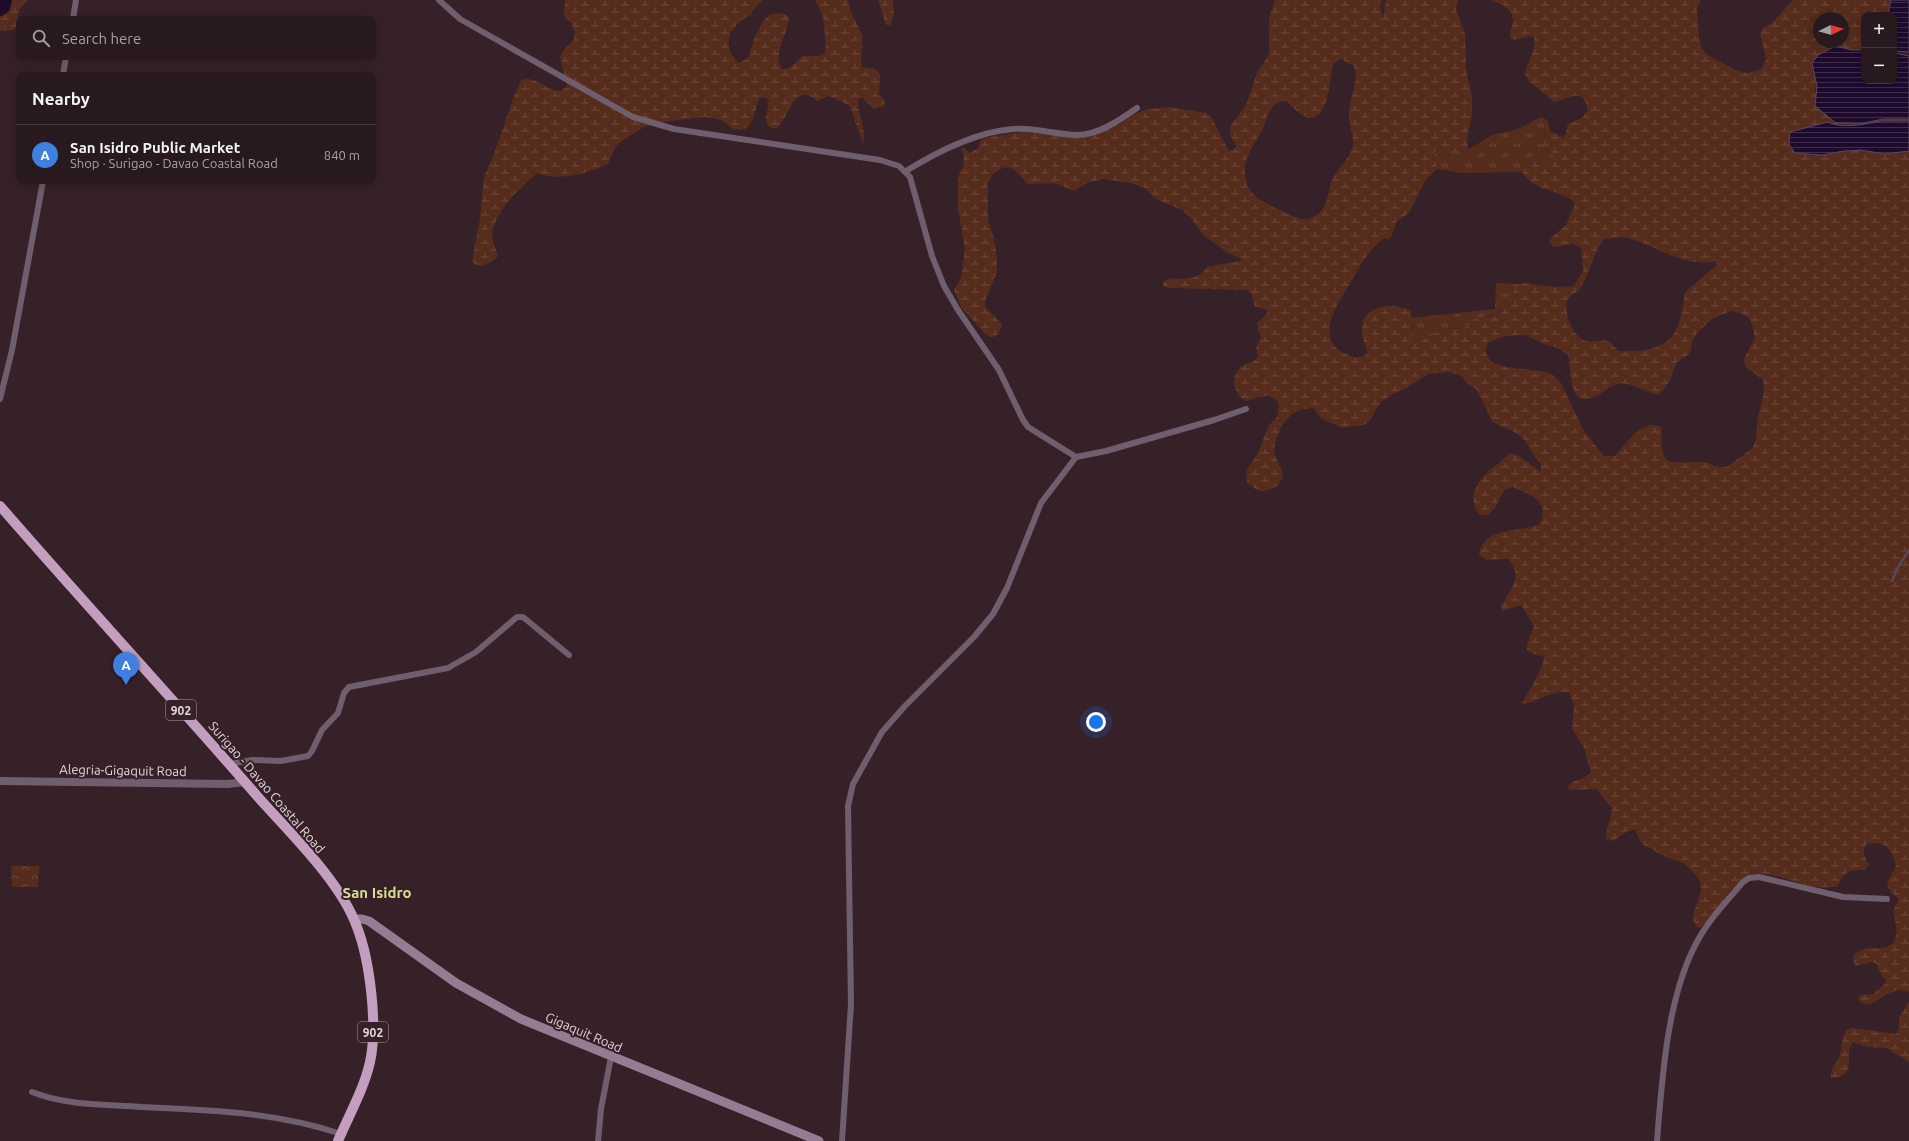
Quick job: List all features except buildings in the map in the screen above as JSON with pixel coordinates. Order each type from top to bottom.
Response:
[{"type":"highway","name":"Surigao - Davao Coastal Road","points":[[0,506],[108,629],[230,764],[326,875],[342,897],[354,919],[362,941],[368,977],[372,1021],[372,1048],[366,1075],[340,1137]]},
{"type":"main road","name":"Gigaquit Road","points":[[354,919],[369,921],[439,972],[497,1007],[521,1019],[819,1141]]},
{"type":"street","points":[[73,16],[76,0]]},
{"type":"street","points":[[439,0],[460,19],[633,117],[674,129],[880,160],[899,166],[906,171],[912,182],[932,256],[944,286],[954,305],[1000,370],[1023,420],[1028,426],[1076,457]]},
{"type":"street","points":[[64,72],[66,60]]},
{"type":"street","points":[[906,171],[942,151],[968,140],[993,132],[1013,129],[1030,129],[1083,135],[1099,130],[1137,108]]},
{"type":"street","points":[[0,399],[12,350],[42,184]]},
{"type":"street","points":[[842,1141],[851,1004],[848,806],[853,784],[872,747],[892,720],[974,637],[993,614],[1006,588],[1041,503],[1076,457],[1113,449],[1214,420],[1246,409]]},
{"type":"street","points":[[230,764],[252,760],[281,761],[308,756],[322,730],[338,713],[344,693],[349,687],[448,668],[476,652],[517,617],[523,617],[569,655]]},
{"type":"street","name":"Alegria-Gigaquit Road","points":[[0,780],[228,784],[245,782]]},
{"type":"street","points":[[1657,1141],[1661,1095],[1670,1028],[1684,972],[1694,947],[1704,929],[1743,882],[1749,878],[1759,878],[1843,897],[1887,899]]},
{"type":"street","points":[[598,1141],[601,1109],[611,1057]]},
{"type":"street","points":[[32,1092],[74,1103],[262,1115],[304,1123],[340,1137]]},
{"type":"green space","points":[[0,0],[28,0],[20,8],[18,16],[16,16],[16,27],[14,30],[0,31]]},
{"type":"green space","points":[[566,0],[763,0],[752,11],[751,15],[737,24],[730,36],[728,43],[729,50],[739,63],[748,58],[756,34],[761,26],[772,14],[780,13],[789,17],[786,31],[781,43],[779,56],[779,62],[782,69],[790,68],[802,56],[819,56],[825,54],[823,18],[815,0],[848,0],[850,10],[862,36],[862,67],[874,69],[880,74],[879,94],[884,100],[884,107],[872,108],[863,98],[858,99],[864,132],[863,144],[851,109],[848,105],[829,96],[817,101],[809,96],[802,95],[792,104],[780,125],[775,129],[768,126],[766,118],[769,100],[764,97],[760,98],[753,119],[747,128],[741,130],[733,129],[721,120],[705,117],[669,121],[644,127],[619,143],[614,149],[608,164],[573,175],[554,177],[545,176],[538,173],[531,178],[509,200],[494,226],[492,238],[498,256],[486,265],[475,264],[472,262],[480,218],[484,177],[496,149],[512,101],[521,80],[526,79],[536,81],[551,89],[561,91],[567,86],[560,57],[563,51],[574,40],[574,31],[573,26],[566,18],[564,12]]},
{"type":"green space","points":[[878,0],[893,0],[894,12],[891,25],[886,25]]},
{"type":"green space","points":[[1275,0],[1382,0],[1380,6],[1383,18],[1386,0],[1459,0],[1456,7],[1465,33],[1466,70],[1472,97],[1472,116],[1467,137],[1468,149],[1463,157],[1454,159],[1443,150],[1437,149],[1434,154],[1437,169],[1425,181],[1409,213],[1396,222],[1392,235],[1389,239],[1384,238],[1369,253],[1339,302],[1330,322],[1329,332],[1331,341],[1337,349],[1353,357],[1358,357],[1368,353],[1362,335],[1364,321],[1368,314],[1380,307],[1396,306],[1411,311],[1413,336],[1420,341],[1441,330],[1468,326],[1473,320],[1478,318],[1490,317],[1498,314],[1514,290],[1522,283],[1562,287],[1574,286],[1583,271],[1581,248],[1573,244],[1553,247],[1549,242],[1552,237],[1566,225],[1575,204],[1564,196],[1535,184],[1522,172],[1526,165],[1535,162],[1551,163],[1555,160],[1552,153],[1540,143],[1542,133],[1550,131],[1564,138],[1568,124],[1582,118],[1588,110],[1586,103],[1583,98],[1579,96],[1554,102],[1530,82],[1525,75],[1533,52],[1534,37],[1511,39],[1510,34],[1513,20],[1511,12],[1504,6],[1491,0],[1701,0],[1697,9],[1701,47],[1706,54],[1737,71],[1747,73],[1762,69],[1766,59],[1760,34],[1763,28],[1772,23],[1793,0],[1891,0],[1889,12],[1861,12],[1861,50],[1844,48],[1849,48],[1849,12],[1813,12],[1813,48],[1832,48],[1818,55],[1812,70],[1816,78],[1815,93],[1836,123],[1859,124],[1883,119],[1909,119],[1909,121],[1881,121],[1858,126],[1851,124],[1832,125],[1795,153],[1822,155],[1861,150],[1884,154],[1909,151],[1909,992],[1893,992],[1883,996],[1870,1005],[1861,1003],[1858,998],[1861,995],[1873,994],[1887,982],[1880,973],[1877,964],[1871,962],[1856,966],[1853,960],[1854,955],[1860,950],[1887,947],[1895,940],[1896,923],[1893,911],[1899,899],[1893,894],[1887,884],[1896,866],[1893,855],[1887,847],[1878,843],[1867,844],[1864,848],[1864,855],[1869,865],[1865,870],[1854,870],[1847,872],[1837,887],[1815,887],[1770,875],[1753,874],[1747,876],[1733,888],[1700,928],[1696,926],[1693,920],[1701,891],[1700,882],[1696,875],[1683,863],[1666,857],[1642,844],[1635,830],[1628,831],[1613,841],[1606,839],[1612,808],[1596,789],[1569,790],[1568,786],[1591,773],[1584,748],[1572,728],[1574,706],[1569,692],[1555,693],[1532,702],[1521,704],[1539,673],[1544,656],[1533,654],[1527,650],[1527,644],[1534,626],[1521,605],[1502,611],[1501,606],[1514,582],[1515,571],[1513,565],[1508,559],[1487,560],[1479,555],[1482,546],[1487,539],[1494,535],[1540,524],[1542,509],[1537,500],[1532,496],[1513,487],[1504,490],[1495,508],[1488,515],[1480,515],[1475,508],[1473,500],[1474,493],[1481,479],[1486,473],[1511,453],[1519,456],[1541,472],[1541,464],[1520,436],[1492,421],[1477,390],[1469,385],[1462,376],[1448,372],[1428,374],[1381,402],[1369,422],[1363,425],[1343,428],[1322,419],[1313,408],[1300,410],[1292,414],[1282,425],[1275,442],[1274,454],[1282,470],[1283,477],[1278,486],[1265,491],[1259,491],[1248,484],[1246,477],[1247,470],[1257,455],[1269,425],[1277,417],[1279,404],[1275,399],[1268,396],[1245,401],[1236,390],[1235,378],[1240,367],[1253,362],[1258,357],[1256,347],[1261,336],[1257,323],[1267,314],[1267,310],[1254,306],[1252,294],[1246,290],[1169,288],[1163,286],[1163,283],[1167,279],[1184,279],[1194,277],[1203,272],[1207,267],[1244,260],[1228,253],[1203,235],[1191,218],[1182,210],[1156,199],[1145,188],[1131,183],[1104,179],[1089,182],[1074,191],[1055,183],[1028,184],[1013,169],[1004,167],[993,174],[988,183],[988,222],[993,235],[997,257],[997,272],[985,301],[986,308],[1002,324],[999,333],[995,337],[989,337],[986,335],[961,307],[954,290],[961,278],[965,249],[958,209],[958,180],[960,171],[963,167],[964,154],[961,150],[963,147],[970,153],[978,148],[981,140],[988,137],[1024,132],[1079,138],[1092,135],[1120,124],[1134,114],[1148,109],[1171,107],[1205,113],[1211,116],[1227,148],[1232,151],[1236,147],[1230,136],[1231,125],[1246,105],[1257,73],[1269,54],[1269,18]],"holes":[[[1341,59],[1354,66],[1356,73],[1349,114],[1353,137],[1352,149],[1347,159],[1332,180],[1326,203],[1321,211],[1308,219],[1299,218],[1290,215],[1255,196],[1247,185],[1245,178],[1247,159],[1263,128],[1270,110],[1276,104],[1286,101],[1302,115],[1311,118],[1318,115],[1323,109],[1329,90],[1333,64]],[[1623,237],[1646,244],[1680,259],[1704,263],[1716,261],[1717,265],[1685,292],[1679,324],[1672,336],[1659,346],[1635,351],[1618,351],[1610,342],[1602,340],[1583,340],[1577,335],[1567,314],[1566,308],[1568,299],[1582,286],[1597,250],[1604,239]],[[1731,311],[1740,313],[1749,318],[1752,325],[1755,337],[1743,361],[1747,368],[1763,380],[1764,392],[1754,445],[1748,452],[1726,467],[1720,467],[1705,462],[1668,461],[1664,457],[1662,451],[1662,428],[1655,425],[1642,428],[1615,456],[1604,456],[1584,431],[1561,383],[1554,376],[1546,372],[1507,367],[1491,362],[1485,351],[1488,342],[1506,336],[1526,335],[1546,345],[1558,348],[1568,355],[1573,386],[1575,393],[1580,398],[1587,399],[1602,393],[1612,386],[1623,384],[1628,384],[1659,395],[1670,381],[1676,363],[1688,355],[1691,350],[1692,341],[1699,331],[1713,318]]]},
{"type":"green space","points":[[1542,117],[1548,121],[1550,131],[1542,133],[1546,149],[1552,153],[1556,160],[1551,163],[1526,165],[1522,172],[1461,173],[1437,169],[1434,154],[1438,149],[1443,150],[1449,156],[1463,157],[1468,149],[1490,136],[1518,129]]},
{"type":"green space","points":[[1496,283],[1521,284],[1515,289],[1508,303],[1496,315],[1482,317],[1463,328],[1446,328],[1439,331],[1427,340],[1420,341],[1413,336],[1412,318],[1495,309]]},
{"type":"green space","points":[[11,866],[39,866],[38,887],[12,887]]},
{"type":"green space","points":[[1909,1001],[1909,1062],[1886,1048],[1868,1047],[1853,1042],[1850,1047],[1848,1069],[1845,1074],[1831,1078],[1831,1071],[1839,1058],[1846,1030],[1852,1028],[1896,1034],[1899,1030],[1899,1018]]},
{"type":"shaded area","points":[[1891,0],[1909,0],[1909,52],[1897,51],[1897,12],[1889,12]]},
{"type":"shaded area","points":[[1832,48],[1861,50],[1861,84],[1897,84],[1897,54],[1909,56],[1909,119],[1883,119],[1859,124],[1836,123],[1815,106],[1817,86],[1812,63],[1818,55]]},
{"type":"shaded area","points":[[1881,121],[1909,121],[1909,151],[1884,154],[1861,150],[1822,155],[1795,153],[1789,144],[1790,132],[1828,122],[1846,126]]},
{"type":"waterway","points":[[0,9],[3,7],[5,0]]},
{"type":"waterway","points":[[1892,581],[1898,567],[1909,550]]},
{"type":"place","name":"San Isidro Public Market","points":[[126,685]]},
{"type":"district","name":"San Isidro","points":[[377,892]]}]
